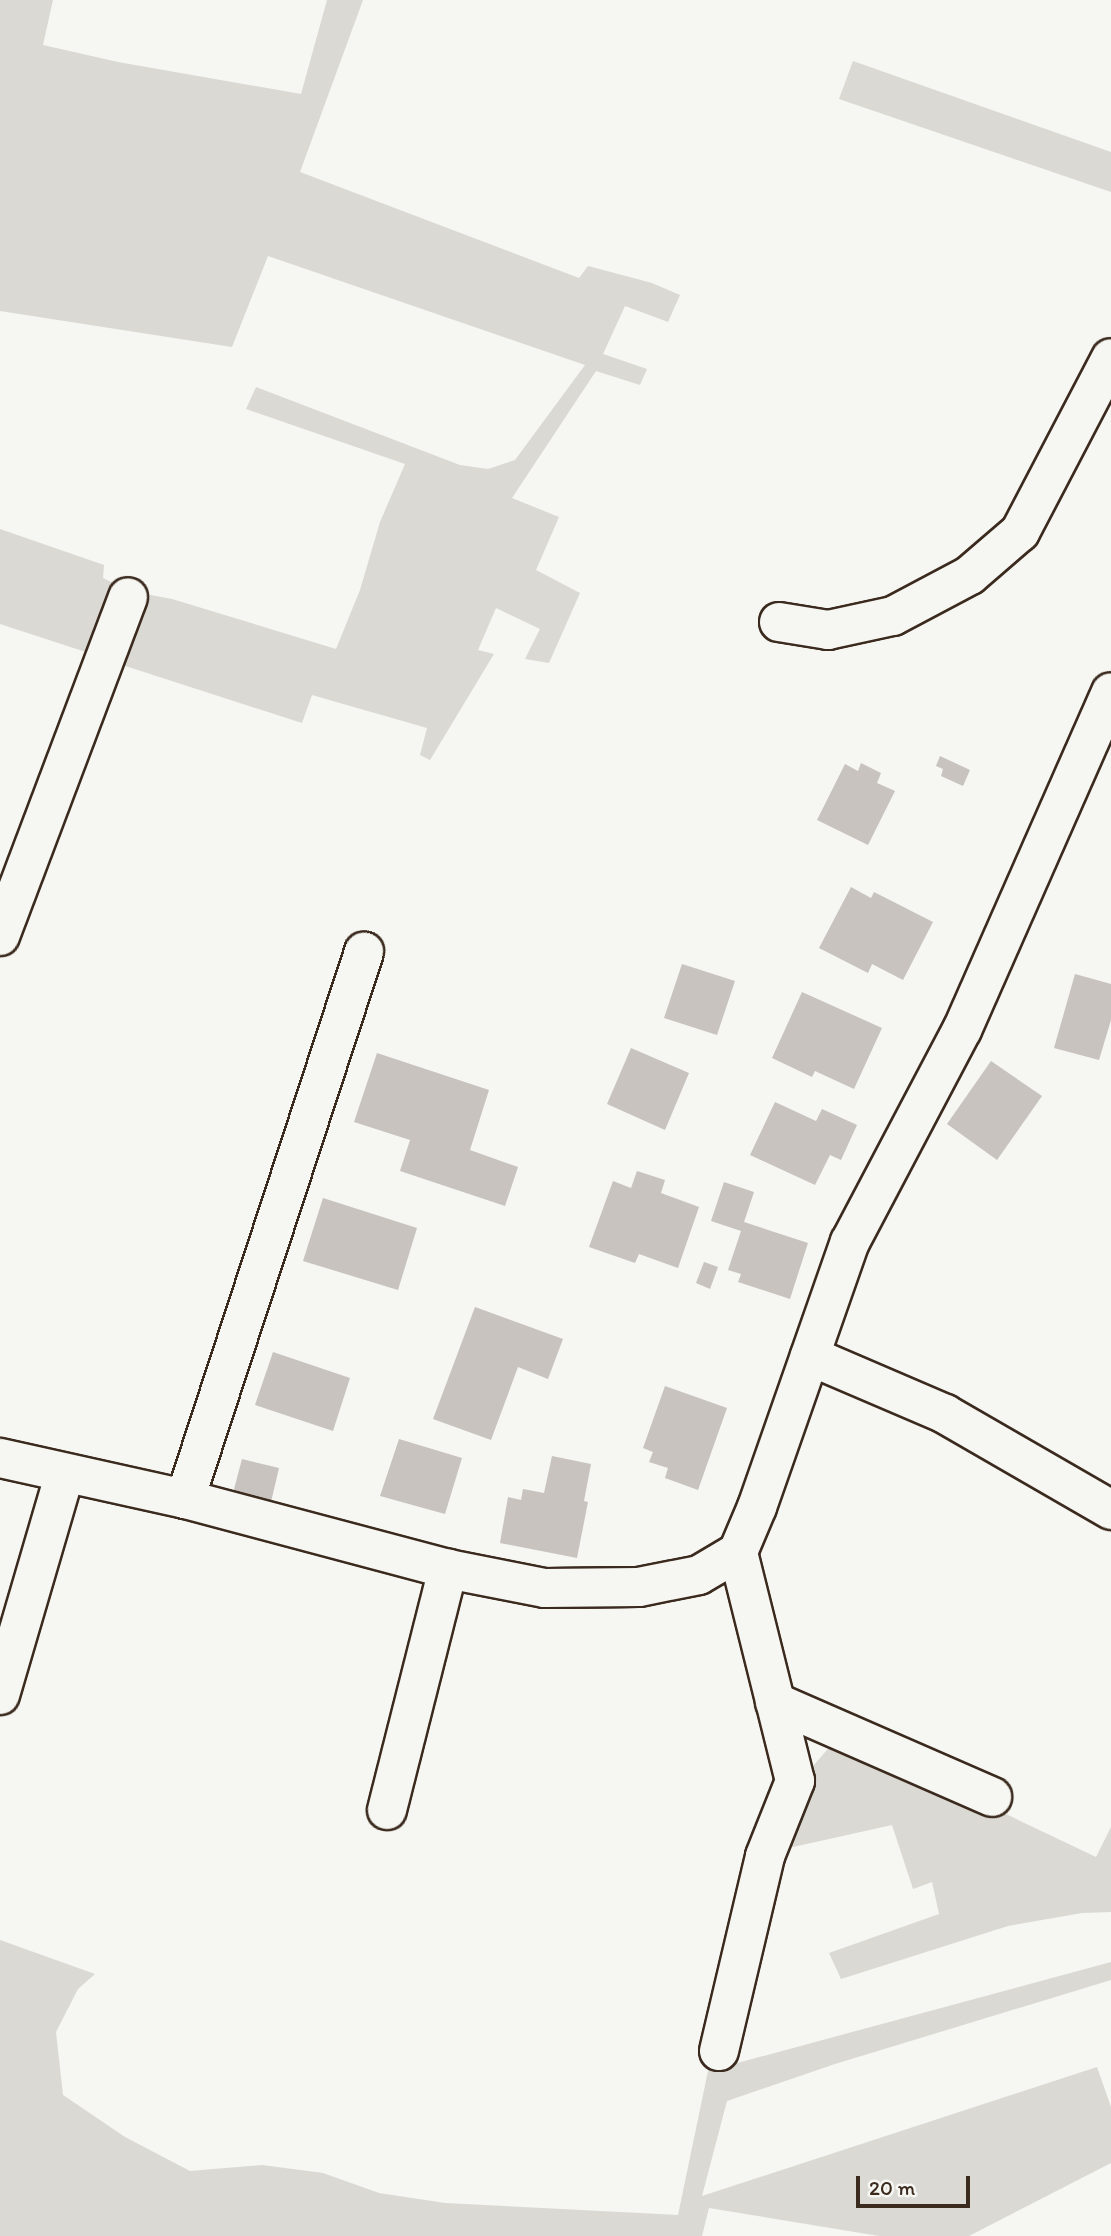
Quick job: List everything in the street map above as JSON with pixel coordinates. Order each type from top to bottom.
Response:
[{"type":"street","points":[[779,622],[828,630],[894,616],[970,575],[1020,532],[1111,358]]},
{"type":"street","points":[[0,936],[128,597]]},
{"type":"street","points":[[719,2051],[765,1856],[795,1781],[738,1552],[850,1242],[961,1030],[1111,692]]},
{"type":"street","points":[[185,1499],[364,951]]},
{"type":"street","points":[[810,1356],[946,1413],[1111,1510]]},
{"type":"street","points":[[0,1458],[185,1499],[448,1569],[545,1588],[639,1587],[699,1575],[738,1552]]},
{"type":"street","points":[[0,1695],[65,1473]]},
{"type":"street","points":[[387,1810],[448,1569]]},
{"type":"street","points":[[775,1702],[992,1797]]},
{"type":"shaded area","points":[[0,0],[53,0],[43,45],[118,62],[301,94],[327,0],[363,0],[300,172],[579,278],[588,266],[652,283],[680,295],[668,322],[625,306],[603,354],[647,369],[640,385],[596,371],[512,498],[559,517],[536,570],[580,593],[549,663],[525,659],[540,629],[496,608],[478,650],[494,654],[430,760],[420,755],[427,728],[312,695],[302,723],[113,662],[140,593],[172,599],[336,649],[360,590],[380,522],[405,464],[246,409],[256,387],[460,465],[488,469],[515,460],[585,365],[268,256],[232,347],[0,311]]},
{"type":"shaded area","points":[[853,61],[1111,152],[1111,192],[839,99]]},
{"type":"shaded area","points":[[0,529],[104,565],[103,578],[121,587],[98,656],[0,624]]},
{"type":"shaded area","points":[[833,1743],[865,1747],[1096,1857],[1111,1827],[1111,1912],[1082,1913],[1008,1926],[841,1979],[829,1953],[939,1914],[932,1882],[913,1889],[892,1825],[784,1849],[785,1835],[813,1766]]},
{"type":"shaded area","points":[[0,1940],[95,1974],[78,1989],[56,2032],[63,2095],[125,2137],[190,2171],[262,2165],[323,2173],[379,2193],[445,2203],[678,2215],[708,2071],[1111,1962],[1111,1980],[835,2064],[727,2101],[702,2196],[1097,2067],[1111,2107],[1111,2163],[969,2236],[879,2236],[709,2208],[702,2236],[0,2236]]},
{"type":"building","points":[[940,756],[970,770],[963,786],[941,776],[943,769],[936,766]]},
{"type":"building","points":[[861,763],[881,773],[877,783],[895,791],[868,845],[817,820],[845,764],[858,771]]},
{"type":"building","points":[[851,887],[871,898],[874,892],[933,922],[903,980],[872,964],[868,973],[819,948]]},
{"type":"building","points":[[682,964],[735,981],[717,1035],[664,1018]]},
{"type":"building","points":[[1075,974],[1111,984],[1111,1020],[1099,1060],[1054,1048]]},
{"type":"building","points":[[802,992],[882,1028],[854,1089],[815,1071],[812,1077],[772,1058]]},
{"type":"building","points":[[631,1048],[689,1073],[665,1130],[607,1104]]},
{"type":"building","points":[[377,1053],[489,1090],[470,1150],[518,1167],[505,1206],[400,1171],[410,1140],[354,1122]]},
{"type":"building","points":[[991,1061],[1042,1096],[997,1160],[947,1124]]},
{"type":"building","points":[[775,1102],[816,1121],[822,1109],[857,1125],[841,1160],[830,1155],[815,1185],[750,1155]]},
{"type":"building","points":[[637,1171],[665,1180],[661,1193],[699,1207],[678,1268],[639,1254],[635,1263],[589,1247],[613,1181],[631,1188]]},
{"type":"building","points":[[724,1182],[754,1192],[744,1222],[808,1243],[790,1299],[738,1282],[741,1274],[728,1270],[741,1231],[711,1221]]},
{"type":"building","points":[[323,1198],[417,1228],[398,1290],[303,1261]]},
{"type":"building","points":[[704,1262],[718,1267],[710,1289],[696,1283]]},
{"type":"building","points":[[475,1307],[563,1339],[548,1379],[518,1367],[491,1440],[433,1419]]},
{"type":"building","points":[[273,1352],[350,1378],[333,1431],[255,1405]]},
{"type":"building","points":[[665,1386],[727,1408],[698,1490],[665,1478],[668,1468],[649,1462],[653,1452],[643,1448]]},
{"type":"building","points":[[399,1439],[462,1458],[445,1514],[380,1496]]},
{"type":"building","points":[[552,1456],[591,1464],[584,1501],[588,1502],[577,1558],[500,1543],[508,1497],[521,1500],[523,1489],[544,1493]]},
{"type":"building","points":[[242,1459],[279,1468],[271,1502],[233,1493]]}]
